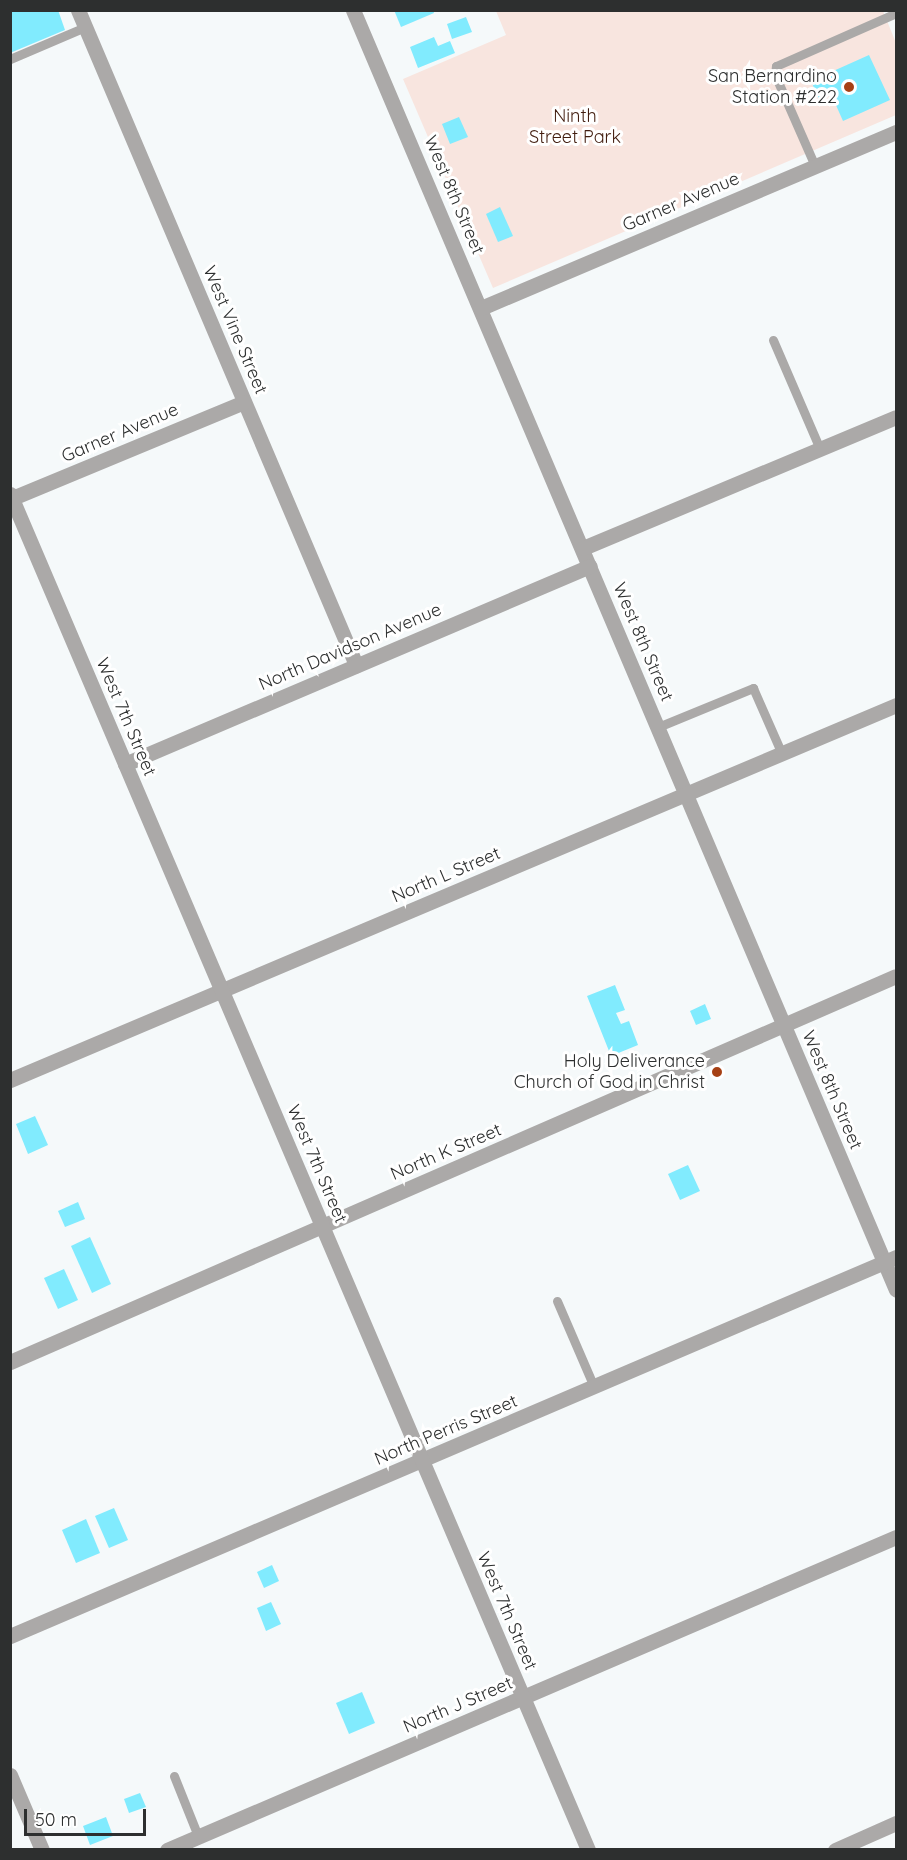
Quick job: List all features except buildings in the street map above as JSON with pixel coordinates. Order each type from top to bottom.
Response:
[{"type":"street","name":"West Vine Street","points":[[78,10],[356,665]]},
{"type":"street","name":"West 8th Street","points":[[353,10],[591,566],[685,795],[784,1026],[891,1259],[897,1290]]},
{"type":"street","name":"Garner Avenue","points":[[481,308],[897,132]]},
{"type":"street","name":"Garner Avenue","points":[[11,497],[244,402]]},
{"type":"street","points":[[583,548],[897,417]]},
{"type":"street","name":"West 7th Street","points":[[11,497],[588,1850]]},
{"type":"street","name":"North Davidson Avenue","points":[[124,764],[591,566]]},
{"type":"street","name":"North L Street","points":[[10,1080],[897,705]]},
{"type":"street","name":"North K Street","points":[[10,1362],[897,975]]},
{"type":"street","name":"North Perris Street","points":[[10,1636],[891,1259]]},
{"type":"street","name":"North J Street","points":[[167,1850],[524,1699],[897,1537]]},
{"type":"street","points":[[10,1776],[42,1850]]},
{"type":"street","points":[[834,1850],[897,1823]]},
{"type":"lane","points":[[815,166],[775,75],[776,66],[897,13]]},
{"type":"lane","points":[[10,58],[85,27]]},
{"type":"lane","points":[[773,340],[820,449]]},
{"type":"lane","points":[[657,727],[753,688],[782,754]]},
{"type":"lane","points":[[557,1301],[594,1387]]},
{"type":"lane","points":[[174,1776],[198,1836]]},
{"type":"green space","name":"Ninth Street Park","points":[[496,11],[883,11],[896,43],[896,115],[493,288],[403,79],[506,35]]},
{"type":"place","name":"San Bernardino Station #222","points":[[849,87]]},
{"type":"place","name":"Holy Deliverance Church of God in Christ","points":[[717,1072]]}]
